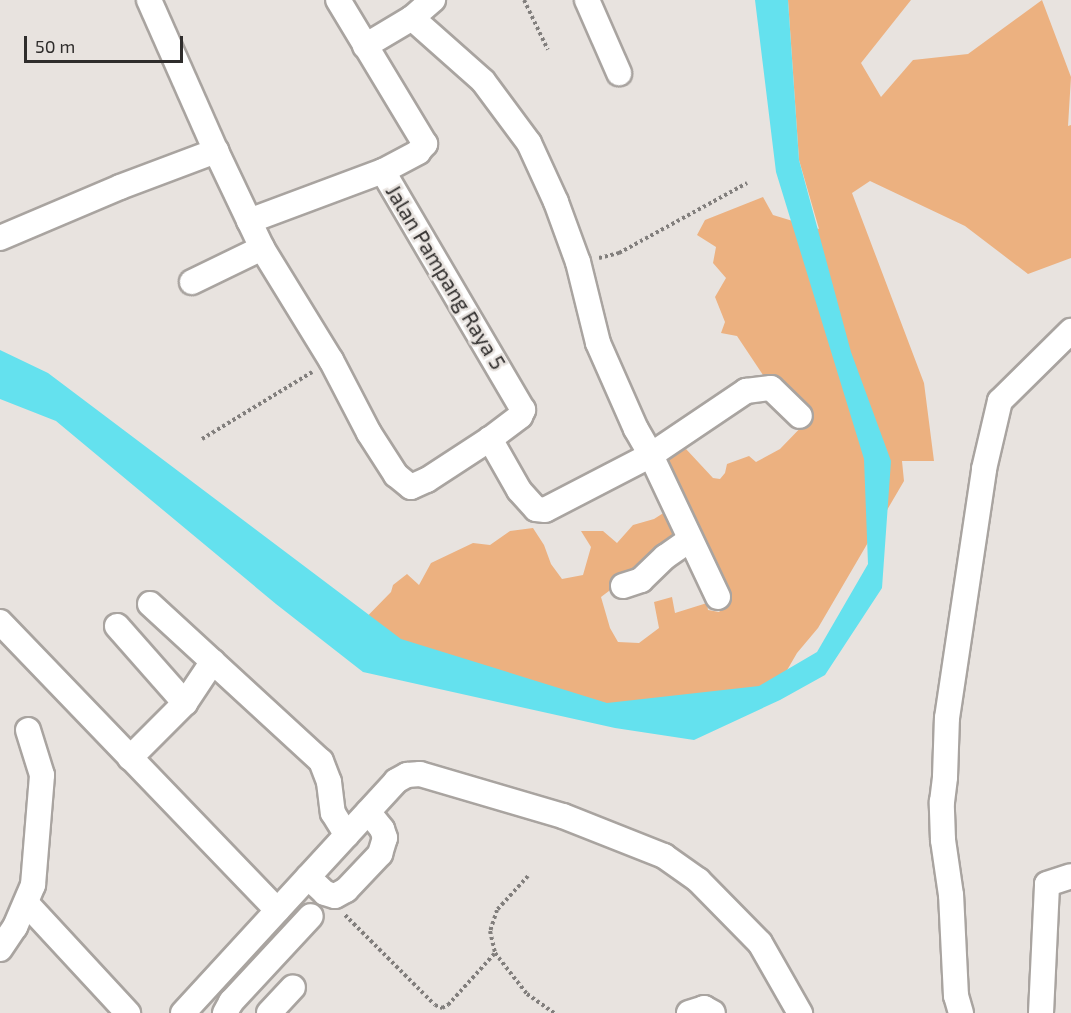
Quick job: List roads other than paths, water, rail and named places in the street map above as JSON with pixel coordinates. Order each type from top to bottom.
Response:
[{"type":"street","name":"Jalan Pampang Raya 5","points":[[149,0],[262,248],[331,360],[369,433],[403,483],[411,487],[427,480],[490,439],[520,416],[523,410],[383,171],[418,152],[425,144],[338,0]]},
{"type":"street","points":[[365,46],[412,18],[433,0]]},
{"type":"street","points":[[587,0],[619,73]]},
{"type":"street","points":[[412,18],[483,81],[518,125],[536,156],[578,262],[598,343],[636,429],[651,455],[689,540],[703,561],[718,597]]},
{"type":"street","points":[[0,238],[216,151]]},
{"type":"street","points":[[249,221],[383,171]]},
{"type":"street","points":[[192,282],[262,248]]},
{"type":"street","points":[[961,1013],[956,996],[951,895],[943,840],[942,802],[947,718],[984,469],[1000,401],[1071,331]]},
{"type":"street","points":[[490,439],[519,490],[536,509],[545,510],[651,455],[746,391],[771,388],[800,416]]},
{"type":"street","points":[[623,585],[640,580],[676,547],[689,540]]},
{"type":"street","points":[[150,604],[321,761],[329,782],[333,813],[347,835]]},
{"type":"street","points":[[0,622],[277,910]]},
{"type":"street","points":[[117,626],[184,703]]},
{"type":"street","points":[[130,758],[184,703],[213,661]]},
{"type":"street","points":[[0,949],[27,904],[33,885],[42,775],[28,730]]},
{"type":"street","points":[[193,1009],[277,910],[396,781],[407,775],[420,774],[563,816],[664,856],[698,880],[760,943],[800,1013]]},
{"type":"street","points":[[308,877],[325,893],[335,896],[346,890],[380,854],[385,838],[382,829],[368,812]]},
{"type":"street","points":[[1041,1013],[1047,884],[1071,876]]},
{"type":"street","points":[[27,904],[128,1013]]},
{"type":"street","points":[[225,1013],[231,1002],[311,916]]},
{"type":"street","points":[[269,1013],[293,987]]},
{"type":"street","points":[[689,1013],[704,1008],[713,1013]]},
{"type":"water","points":[[755,0],[788,0],[799,160],[851,352],[891,461],[882,588],[825,675],[780,700],[694,740],[615,728],[363,672],[276,604],[56,421],[0,399],[0,350],[48,373],[401,639],[607,703],[759,686],[817,652],[868,564],[864,459],[776,172]]}]
